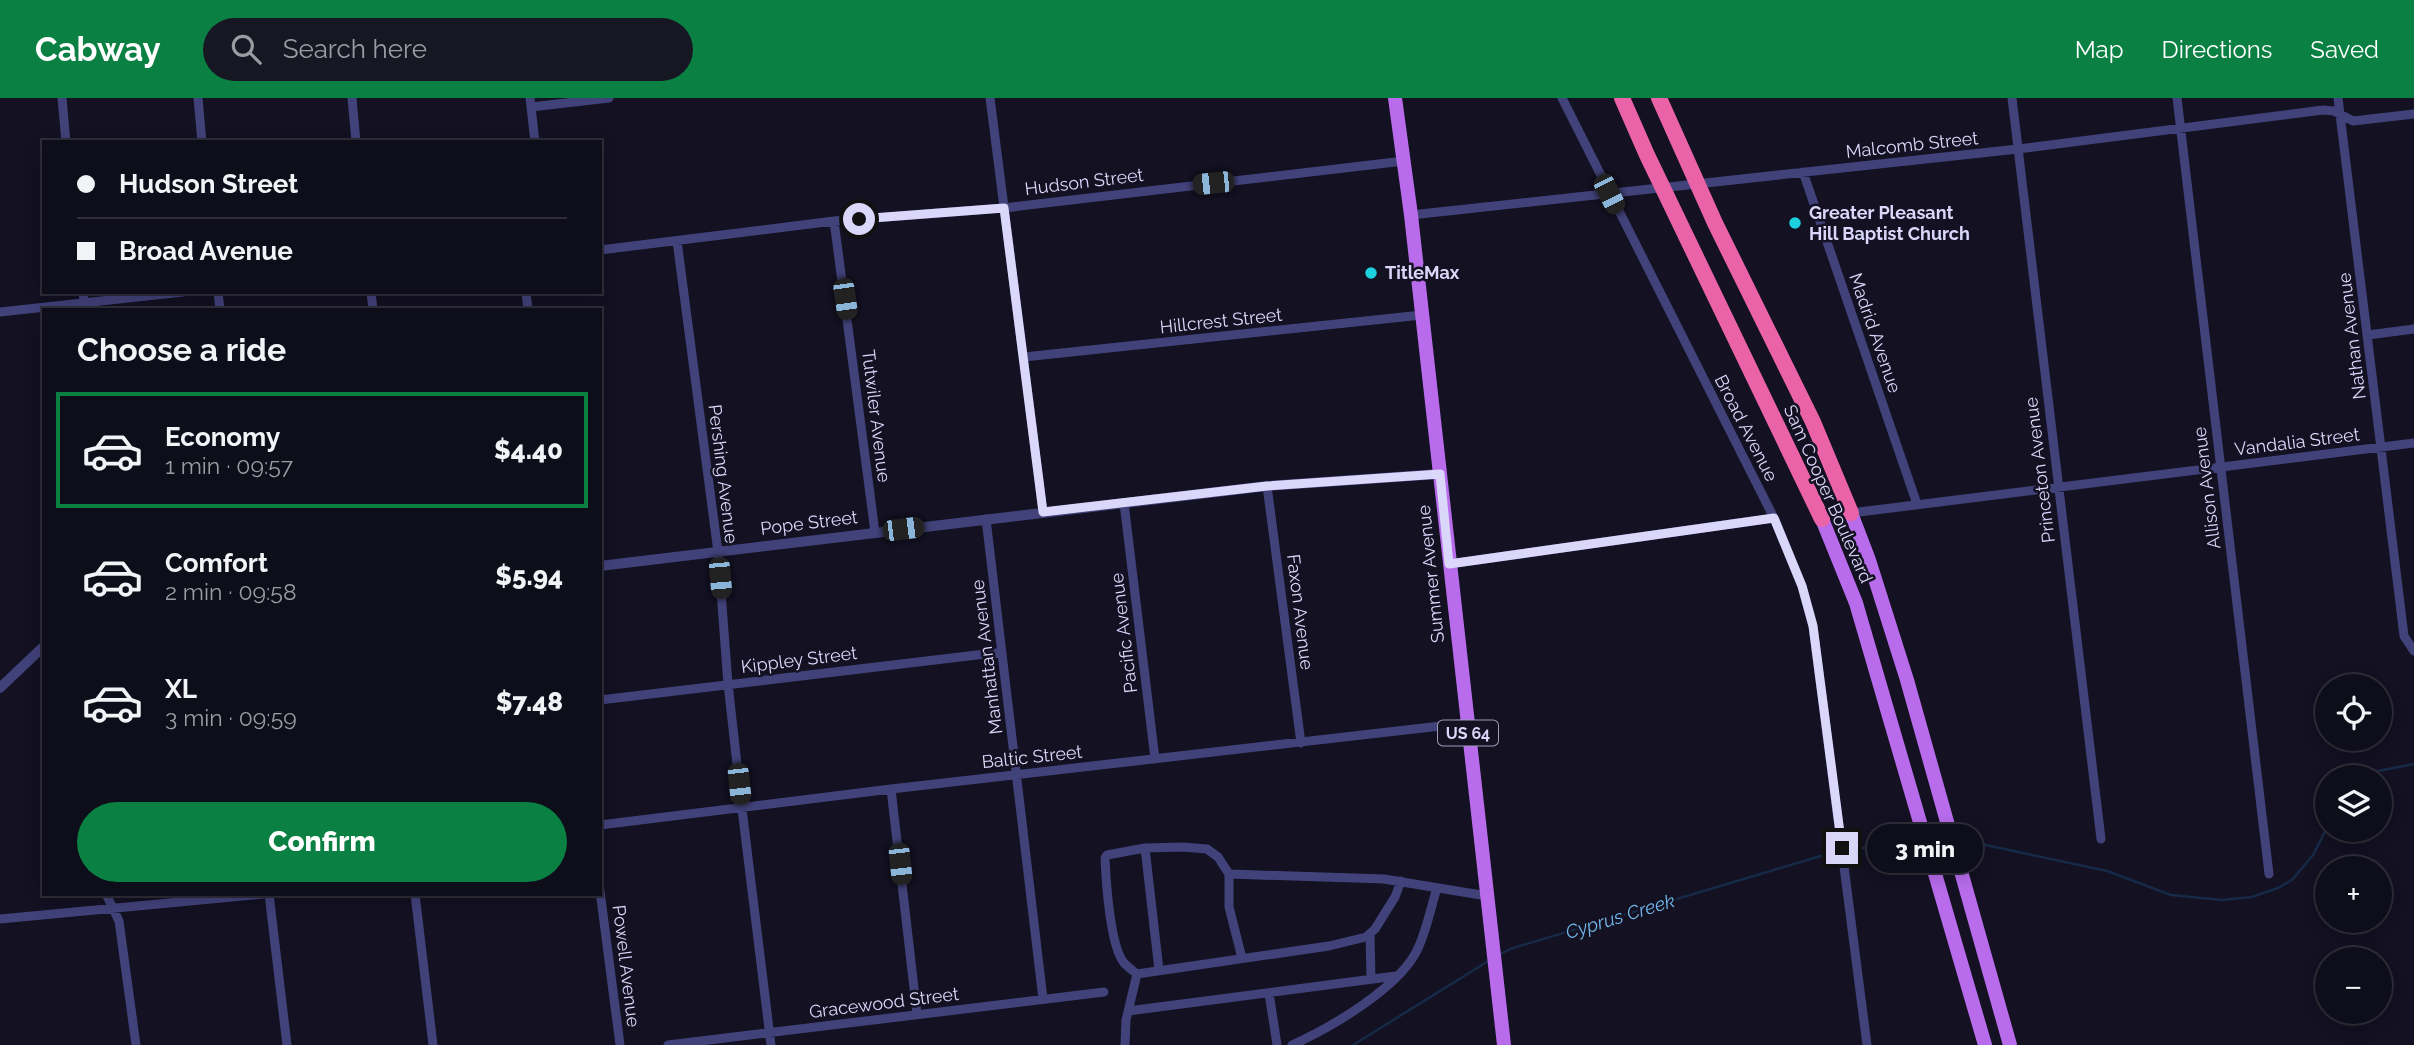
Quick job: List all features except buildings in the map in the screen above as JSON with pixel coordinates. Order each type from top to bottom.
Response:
[{"type":"highway","name":"Sam Cooper Boulevard","points":[[1622,98],[1822,519]]},
{"type":"highway","name":"Sam Cooper Boulevard","points":[[1659,98],[1715,223],[1813,422],[1851,513]]},
{"type":"main road","name":"Summer Avenue","points":[[1395,98],[1411,215],[1504,1045]]},
{"type":"main road","name":"Sam Cooper Boulevard","points":[[1851,513],[1869,560],[1907,680],[2010,1045]]},
{"type":"main road","name":"Sam Cooper Boulevard","points":[[1822,519],[1856,604],[1985,1045]]},
{"type":"street","points":[[62,98],[66,140]]},
{"type":"street","points":[[198,98],[202,140]]},
{"type":"street","points":[[352,98],[356,140]]},
{"type":"street","points":[[536,140],[531,103],[609,98]]},
{"type":"street","points":[[990,98],[1043,512]]},
{"type":"street","name":"Broad Avenue","points":[[1562,98],[1774,518],[1802,586],[1813,626],[1867,1045]]},
{"type":"street","name":"Princeton Avenue","points":[[2012,98],[2101,839]]},
{"type":"street","name":"Allison Avenue","points":[[2177,98],[2269,874]]},
{"type":"street","name":"Nathan Avenue","points":[[2338,98],[2404,636],[2414,650]]},
{"type":"street","name":"Malcomb Street","points":[[1411,215],[2018,149],[2323,110],[2353,121],[2414,114]]},
{"type":"street","name":"Hudson Street","points":[[602,250],[834,221],[1004,208],[1404,161]]},
{"type":"street","name":"Madrid Avenue","points":[[1804,172],[1917,504]]},
{"type":"street","name":"Tutwiler Avenue","points":[[834,221],[875,532]]},
{"type":"street","name":"Pershing Avenue","points":[[677,241],[718,552],[728,684],[771,1045]]},
{"type":"street","points":[[56,308],[169,294]]},
{"type":"street","points":[[0,312],[42,309]]},
{"type":"street","name":"Hillcrest Street","points":[[1024,357],[1422,315]]},
{"type":"street","points":[[2368,335],[2414,330]]},
{"type":"street","name":"Vandalia Street","points":[[1851,513],[2414,443]]},
{"type":"street","name":"Pope Street","points":[[602,566],[1267,486],[1440,474]]},
{"type":"street","name":"Faxon Avenue","points":[[1267,486],[1301,743]]},
{"type":"street","name":"Pacific Avenue","points":[[1124,503],[1156,759]]},
{"type":"street","points":[[1449,564],[1774,518]]},
{"type":"street","name":"Manhattan Avenue","points":[[986,519],[1043,999]]},
{"type":"street","points":[[0,688],[42,648]]},
{"type":"street","name":"Kippley Street","points":[[602,700],[1002,652]]},
{"type":"street","name":"Baltic Street","points":[[602,825],[1467,723]]},
{"type":"street","points":[[891,789],[917,1014]]},
{"type":"street","points":[[1145,848],[1159,970]]},
{"type":"street","points":[[1137,974],[1123,962],[1117,949],[1107,894],[1105,858],[1107,855],[1145,848],[1207,849],[1218,857],[1229,874],[1229,907],[1242,958]]},
{"type":"street","points":[[1229,874],[1401,881],[1487,896]]},
{"type":"street","points":[[1137,974],[1329,946],[1366,937],[1375,929],[1395,897],[1401,881]]},
{"type":"street","points":[[1292,1045],[1322,1032],[1361,1005],[1408,965],[1419,946],[1437,888]]},
{"type":"street","points":[[107,896],[119,921],[136,1045]]},
{"type":"street","points":[[0,919],[243,896]]},
{"type":"street","points":[[269,896],[287,1045]]},
{"type":"street","points":[[415,896],[433,1045]]},
{"type":"street","name":"Powell Avenue","points":[[601,896],[620,1045]]},
{"type":"street","points":[[1370,934],[1371,979]]},
{"type":"street","points":[[1125,1045],[1128,1011],[1137,974]]},
{"type":"street","points":[[1128,1011],[1396,976]]},
{"type":"street","name":"Gracewood Street","points":[[668,1045],[1104,992]]},
{"type":"street","points":[[1269,993],[1277,1045]]},
{"type":"waterway","points":[[2392,768],[2414,764]]},
{"type":"waterway","name":"Cyprus Creek","points":[[1499,955],[1510,949],[1824,855],[1908,840]]},
{"type":"waterway","points":[[1967,841],[2107,871],[2171,895],[2222,900],[2252,897],[2292,880],[2313,855],[2320,842]]},
{"type":"waterway","name":"Cyprus Creek","points":[[1353,1045],[1490,960]]},
{"type":"place","name":"Greater Pleasant Hill Baptist Church","points":[[1795,223]]},
{"type":"place","name":"TitleMax","points":[[1371,273]]},
{"type":"route","points":[[859,219],[1004,208],[1043,512],[1267,486],[1440,474],[1449,564],[1774,518],[1802,586],[1813,626],[1842,848]]}]
